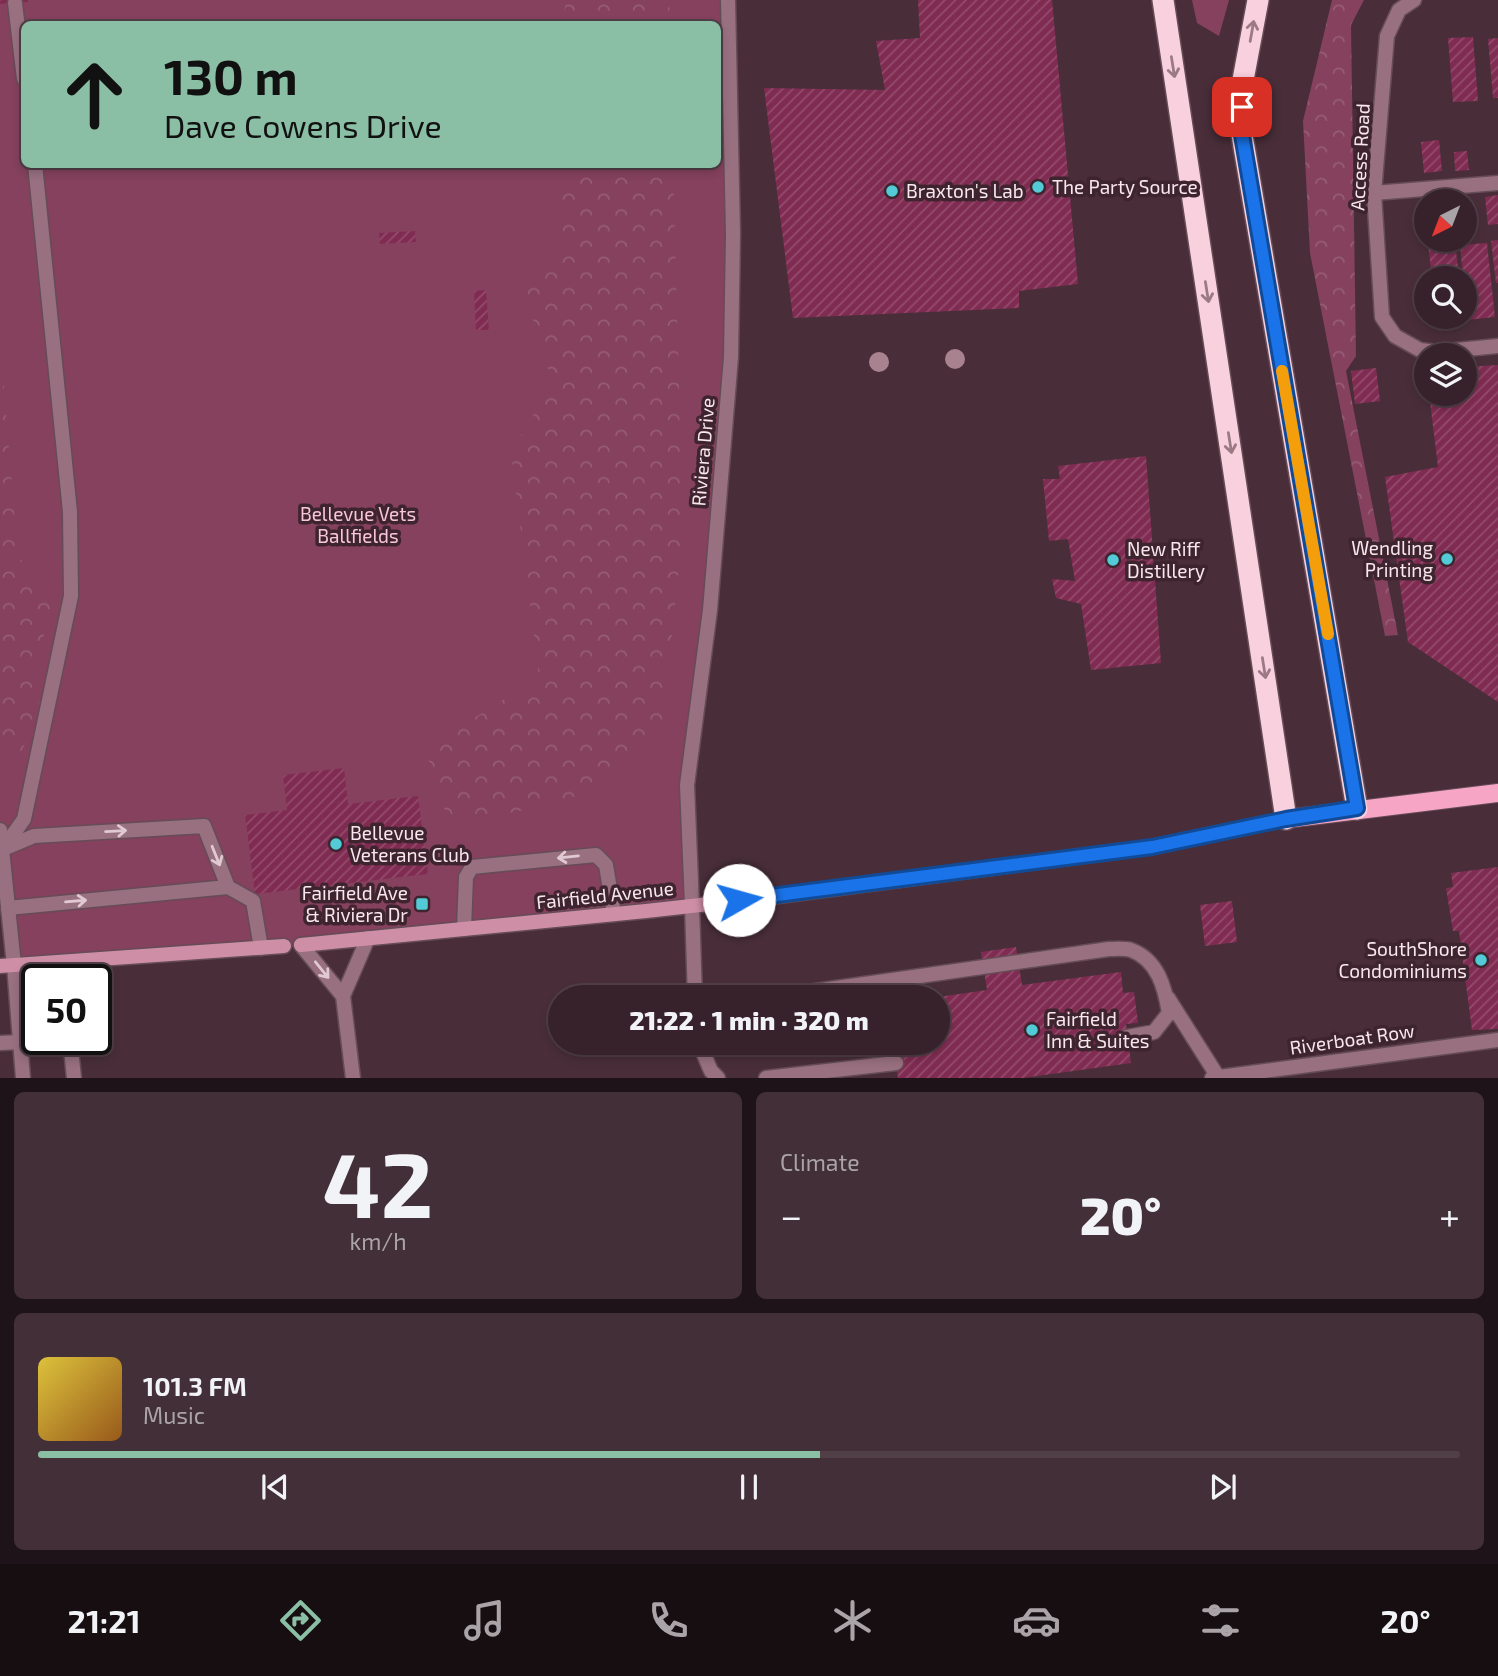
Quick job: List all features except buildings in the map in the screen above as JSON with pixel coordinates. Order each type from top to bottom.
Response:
[{"type":"highway","points":[[1163,0],[1286,819]]},
{"type":"highway","points":[[1258,0],[1243,80],[1242,135],[1357,808]]},
{"type":"main road","points":[[1286,819],[1357,808],[1419,804],[1498,793]]},
{"type":"main road","name":"Fairfield Avenue","points":[[301,945],[692,906],[1152,847],[1286,819]]},
{"type":"main road","points":[[7,965],[284,946]]},
{"type":"street","name":"Riviera Drive","points":[[692,906],[687,785],[710,610],[731,357],[733,234],[728,0]]},
{"type":"street","name":"Access Road","points":[[1414,0],[1399,10],[1387,36],[1374,193],[1382,317],[1395,336],[1420,350],[1437,352],[1498,346]]},
{"type":"street","points":[[15,3],[21,54]]},
{"type":"street","points":[[2,849],[24,820],[71,596],[70,512],[35,168]]},
{"type":"street","points":[[1374,193],[1498,183]]},
{"type":"street","points":[[2,849],[34,836],[204,826],[228,887]]},
{"type":"street","points":[[0,830],[8,908],[7,965],[23,1077]]},
{"type":"street","points":[[464,929],[466,877],[472,867],[569,857],[596,855],[606,865],[614,914]]},
{"type":"street","points":[[8,908],[228,887],[254,901],[261,948]]},
{"type":"street","points":[[692,906],[695,985]]},
{"type":"street","points":[[354,1077],[343,996],[368,938]]},
{"type":"street","points":[[301,945],[343,996]]},
{"type":"street","points":[[857,985],[1109,949],[1129,949],[1147,960],[1164,985],[1169,1013],[1154,1032],[1127,1037]]},
{"type":"street","points":[[1166,995],[1218,1077]]},
{"type":"street","name":"Riverboat Row","points":[[1212,1077],[1498,1040]]},
{"type":"street","points":[[0,1043],[20,1042]]},
{"type":"street","points":[[72,1055],[74,1077]]},
{"type":"street","points":[[704,1055],[711,1071],[718,1077]]},
{"type":"street","points":[[766,1077],[861,1072],[896,1063]]},
{"type":"green space","name":"Bellevue Vets Ballfields","points":[[0,0],[728,0],[732,317],[687,785],[692,906],[261,948],[14,965],[0,830]]},
{"type":"green space","points":[[567,0],[669,0],[670,21],[561,21]]},
{"type":"green space","points":[[1192,0],[1229,0],[1219,36],[1197,23]]},
{"type":"green space","points":[[1332,0],[1364,0],[1351,25],[1356,356],[1346,371],[1398,635],[1385,636],[1310,253],[1303,121]]},
{"type":"green space","points":[[556,168],[673,168],[683,530],[662,727],[566,803],[449,823],[425,749],[539,677],[511,453],[552,382],[525,293],[565,253]]},
{"type":"green space","points":[[0,375],[3,377],[18,556],[54,601],[32,675],[41,714],[16,761],[1,755],[0,738]]},
{"type":"slow traffic","points":[[1282,371],[1328,634]]},
{"type":"place","name":"The Party Source","points":[[1038,187]]},
{"type":"place","name":"Braxton's Lab","points":[[892,191]]},
{"type":"place","name":"Wendling Printing","points":[[1447,559]]},
{"type":"place","name":"New Riff Distillery","points":[[1113,560]]},
{"type":"place","name":"Bellevue Veterans Club","points":[[336,844]]},
{"type":"place","name":"Fairfield Ave & Riviera Dr","points":[[422,904]]},
{"type":"place","name":"SouthShore Condominiums","points":[[1481,960]]},
{"type":"place","name":"Fairfield Inn & Suites","points":[[1032,1030]]},
{"type":"route","points":[[739,900],[1152,847],[1286,819],[1357,808],[1242,135],[1242,107]]}]
